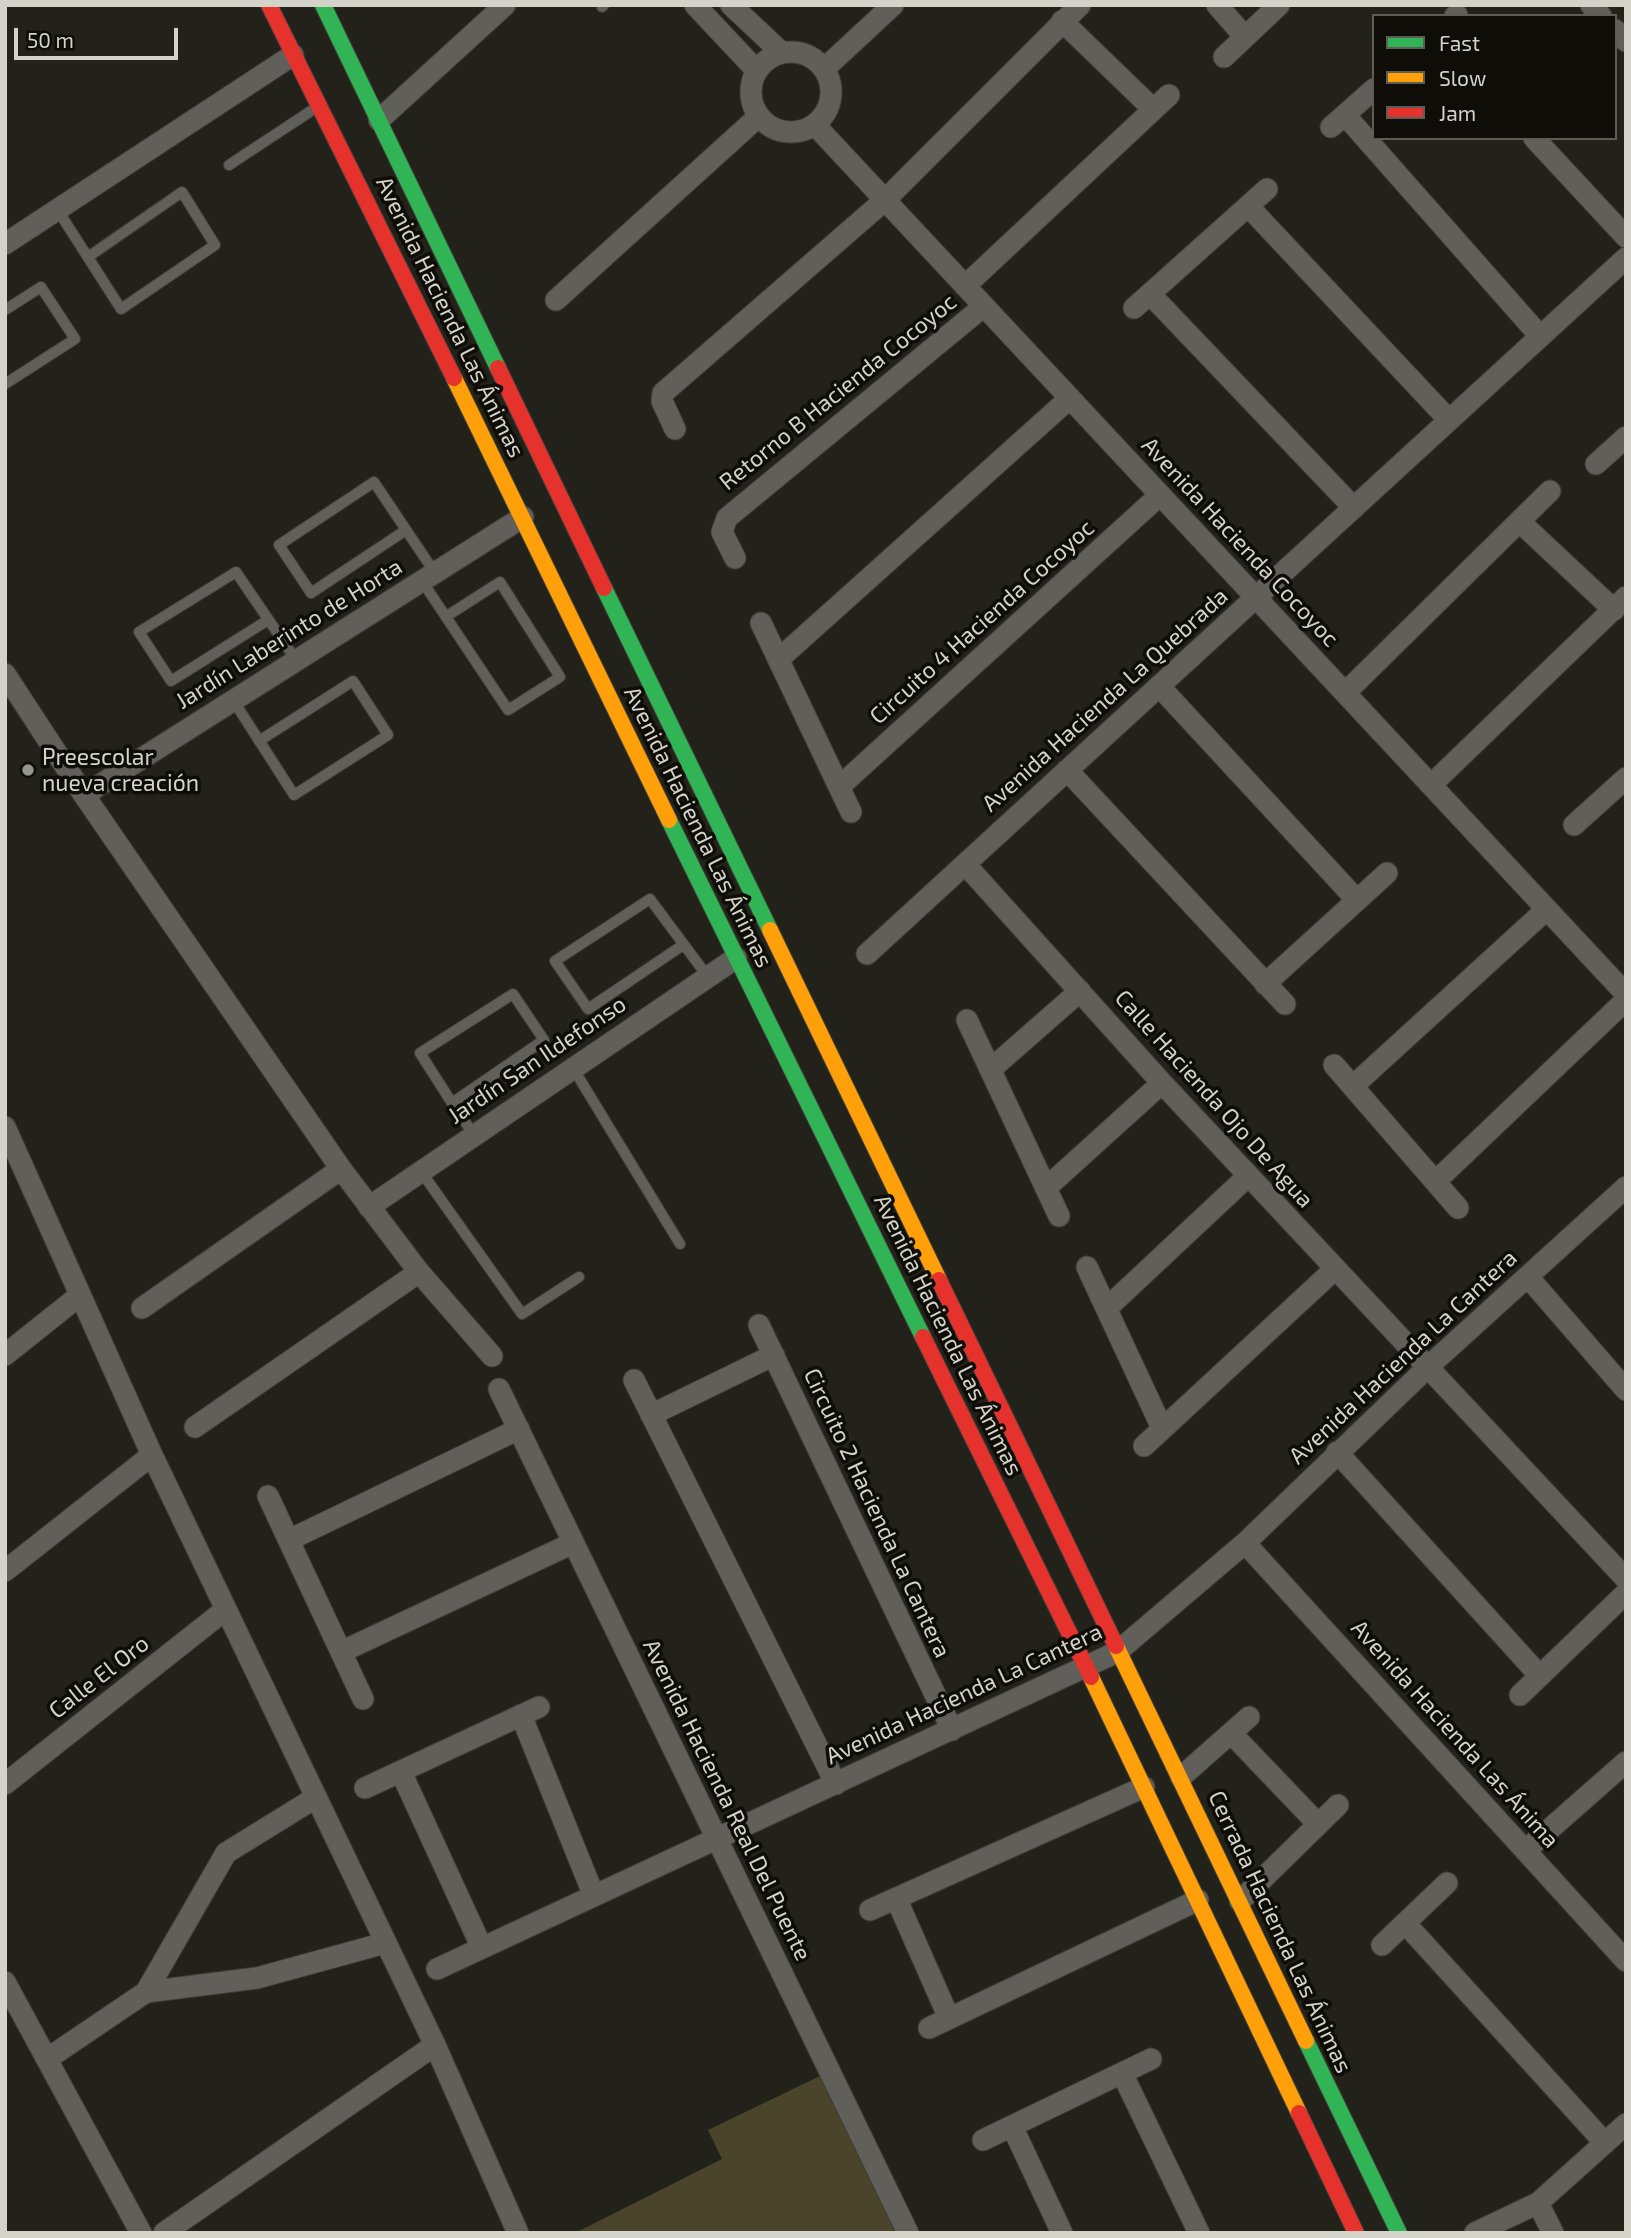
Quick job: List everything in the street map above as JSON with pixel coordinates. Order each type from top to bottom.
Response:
[{"type":"street","name":"Avenida Hacienda Las Ánimas","points":[[268,5],[460,389],[736,958],[1087,1668]]},
{"type":"street","name":"Avenida Hacienda Las Ánimas","points":[[323,5],[1117,1653]]},
{"type":"street","points":[[379,120],[505,5]]},
{"type":"street","points":[[731,5],[782,53]]},
{"type":"street","points":[[824,69],[893,5]]},
{"type":"street","points":[[675,429],[662,401],[663,394],[885,200],[1080,5]]},
{"type":"street","points":[[1217,5],[1245,37]]},
{"type":"street","points":[[1224,57],[1279,5]]},
{"type":"street","points":[[698,6],[757,71]]},
{"type":"street","points":[[965,286],[1161,102],[1062,21]]},
{"type":"street","points":[[782,53],[806,55],[824,69],[831,83],[831,99],[826,114],[815,125],[801,132],[785,132],[770,127],[759,116],[752,102],[752,86],[757,71],[768,60],[782,53]]},
{"type":"street","points":[[5,244],[293,55]]},
{"type":"street","points":[[1372,91],[1338,121],[1540,337]]},
{"type":"street","points":[[556,300],[759,116]]},
{"type":"street","name":"Avenida Hacienda Cocoyoc","points":[[815,125],[1626,994]]},
{"type":"street","points":[[1536,140],[1626,237]]},
{"type":"street","points":[[1267,189],[1142,301],[1354,508]]},
{"type":"street","points":[[1248,206],[1449,420]]},
{"type":"street","name":"Avenida Hacienda La Quebrada","points":[[867,954],[1626,258]]},
{"type":"street","name":"Retorno B Hacienda Cocoyoc","points":[[735,558],[722,531],[727,518],[984,306]]},
{"type":"street","points":[[460,389],[499,371]]},
{"type":"street","points":[[779,659],[1070,398]]},
{"type":"street","points":[[1596,464],[1623,443]]},
{"type":"street","points":[[1345,693],[1550,491]]},
{"type":"street","name":"Circuito 4 Hacienda Cocoyoc","points":[[839,787],[1160,495]]},
{"type":"street","name":"Jardín Laberinto de Horta","points":[[84,795],[523,517]]},
{"type":"street","points":[[1431,785],[1620,603],[1520,522]]},
{"type":"street","points":[[761,623],[851,812]]},
{"type":"street","points":[[5,674],[84,795],[341,1169],[419,1272],[492,1356]]},
{"type":"street","points":[[1159,686],[1356,899]]},
{"type":"street","points":[[1067,770],[1284,1004]]},
{"type":"street","points":[[1574,825],[1621,792]]},
{"type":"street","name":"Calle Hacienda Ojo De Agua","points":[[965,864],[1162,1083],[1626,1579]]},
{"type":"street","points":[[1265,984],[1387,873]]},
{"type":"street","points":[[1353,1086],[1547,909]]},
{"type":"street","name":"Jardín San Ildefonso","points":[[369,1207],[736,958]]},
{"type":"street","points":[[991,1069],[1080,991]]},
{"type":"street","points":[[1436,1181],[1626,1000]]},
{"type":"street","points":[[967,1020],[1059,1216]]},
{"type":"street","points":[[1334,1065],[1458,1208]]},
{"type":"street","points":[[1046,1188],[1162,1083]]},
{"type":"street","points":[[8,1140],[225,1610],[435,2045],[518,2233]]},
{"type":"street","points":[[142,1308],[341,1169]]},
{"type":"street","points":[[1107,1308],[1248,1176]]},
{"type":"street","name":"Avenida Hacienda La Cantera","points":[[437,1969],[1117,1653],[1245,1543],[1429,1366],[1626,1188]]},
{"type":"street","points":[[1087,1268],[1163,1428]]},
{"type":"street","points":[[1144,1446],[1335,1269]]},
{"type":"street","points":[[195,1427],[419,1272]]},
{"type":"street","points":[[1528,1277],[1626,1390]]},
{"type":"street","points":[[5,1355],[79,1296]]},
{"type":"street","name":"Circuito 2 Hacienda La Cantera","points":[[759,1325],[951,1730]]},
{"type":"street","name":"Circuito 2 Hacienda La Cantera","points":[[651,1415],[774,1355]]},
{"type":"street","points":[[634,1380],[836,1784]]},
{"type":"street","name":"Avenida Hacienda Real Del Puente","points":[[499,1389],[908,2233]]},
{"type":"street","points":[[289,1540],[519,1429]]},
{"type":"street","points":[[1337,1452],[1540,1676]]},
{"type":"street","points":[[5,1572],[152,1455]]},
{"type":"street","points":[[268,1496],[363,1699]]},
{"type":"street","points":[[341,1653],[573,1543]]},
{"type":"street","name":"Avenida Hacienda Las Ánima","points":[[1245,1543],[1526,1850],[1621,1946]]},
{"type":"street","points":[[1520,1695],[1626,1593]]},
{"type":"street","name":"Calle El Oro","points":[[5,1784],[225,1610]]},
{"type":"street","name":"Cerrada Hacienda Las Ánimas","points":[[1117,1653],[1181,1777],[1399,2233]]},
{"type":"street","points":[[1087,1668],[1356,2233]]},
{"type":"street","points":[[365,1788],[530,1711],[594,1896]]},
{"type":"street","points":[[1181,1777],[1249,1717]]},
{"type":"street","points":[[1231,1733],[1318,1824]]},
{"type":"street","points":[[1526,1850],[1626,1762]]},
{"type":"street","points":[[401,1772],[482,1948]]},
{"type":"street","points":[[870,1910],[1143,1787]]},
{"type":"street","points":[[146,1993],[226,1853],[315,1798]]},
{"type":"street","points":[[1240,1900],[1338,1805]]},
{"type":"street","points":[[1382,1945],[1447,1883]]},
{"type":"street","points":[[896,1898],[949,2018]]},
{"type":"street","points":[[929,2028],[1198,1900]]},
{"type":"street","points":[[1405,1923],[1605,2143]]},
{"type":"street","points":[[47,2059],[146,1993],[257,1978],[385,1943]]},
{"type":"street","points":[[5,1982],[141,2233]]},
{"type":"street","points":[[164,2233],[435,2045]]},
{"type":"street","points":[[983,2140],[1152,2059]]},
{"type":"street","points":[[1122,2073],[1199,2233]]},
{"type":"street","points":[[1475,2233],[1538,2203],[1626,2124]]},
{"type":"street","points":[[1012,2126],[1062,2233]]},
{"type":"street","points":[[1538,2203],[1553,2233]]},
{"type":"lane","points":[[229,165],[319,105]]},
{"type":"lane","points":[[57,209],[121,309],[215,245],[182,192],[88,257]]},
{"type":"lane","points":[[5,310],[41,287],[75,339],[5,384]]},
{"type":"lane","points":[[406,530],[311,593],[279,545],[374,482],[406,530],[447,616],[508,710],[560,677],[499,582],[447,616]]},
{"type":"lane","points":[[268,620],[171,681],[139,632],[236,572],[296,660]]},
{"type":"lane","points":[[233,700],[259,741],[294,795],[388,735],[353,681],[259,741]]},
{"type":"lane","points":[[683,945],[588,1009],[555,961],[650,900],[708,977]]},
{"type":"lane","points":[[452,1103],[544,1040],[513,994],[420,1053],[452,1103],[474,1135]]},
{"type":"lane","points":[[573,1068],[680,1244]]},
{"type":"lane","points":[[420,1170],[522,1314],[579,1276]]},
{"type":"shaded area","points":[[822,2075],[900,2233],[575,2233],[722,2159],[708,2130]]},
{"type":"traffic: fast","points":[[323,5],[498,368]]},
{"type":"traffic: fast","points":[[604,588],[770,930]]},
{"type":"traffic: fast","points":[[669,820],[923,1337]]},
{"type":"traffic: fast","points":[[1306,2041],[1399,2233]]},
{"type":"traffic: slow","points":[[454,378],[669,820]]},
{"type":"traffic: slow","points":[[770,930],[939,1280]]},
{"type":"traffic: slow","points":[[1116,1646],[1306,2041]]},
{"type":"traffic: slow","points":[[1091,1677],[1299,2113]]},
{"type":"traffic: jam","points":[[269,5],[454,378]]},
{"type":"traffic: jam","points":[[498,368],[604,588]]},
{"type":"traffic: jam","points":[[939,1280],[1116,1646]]},
{"type":"traffic: jam","points":[[923,1337],[1091,1677]]},
{"type":"traffic: jam","points":[[1299,2113],[1356,2233]]},
{"type":"place","name":"Preescolar nueva creación","points":[[28,770]]}]
